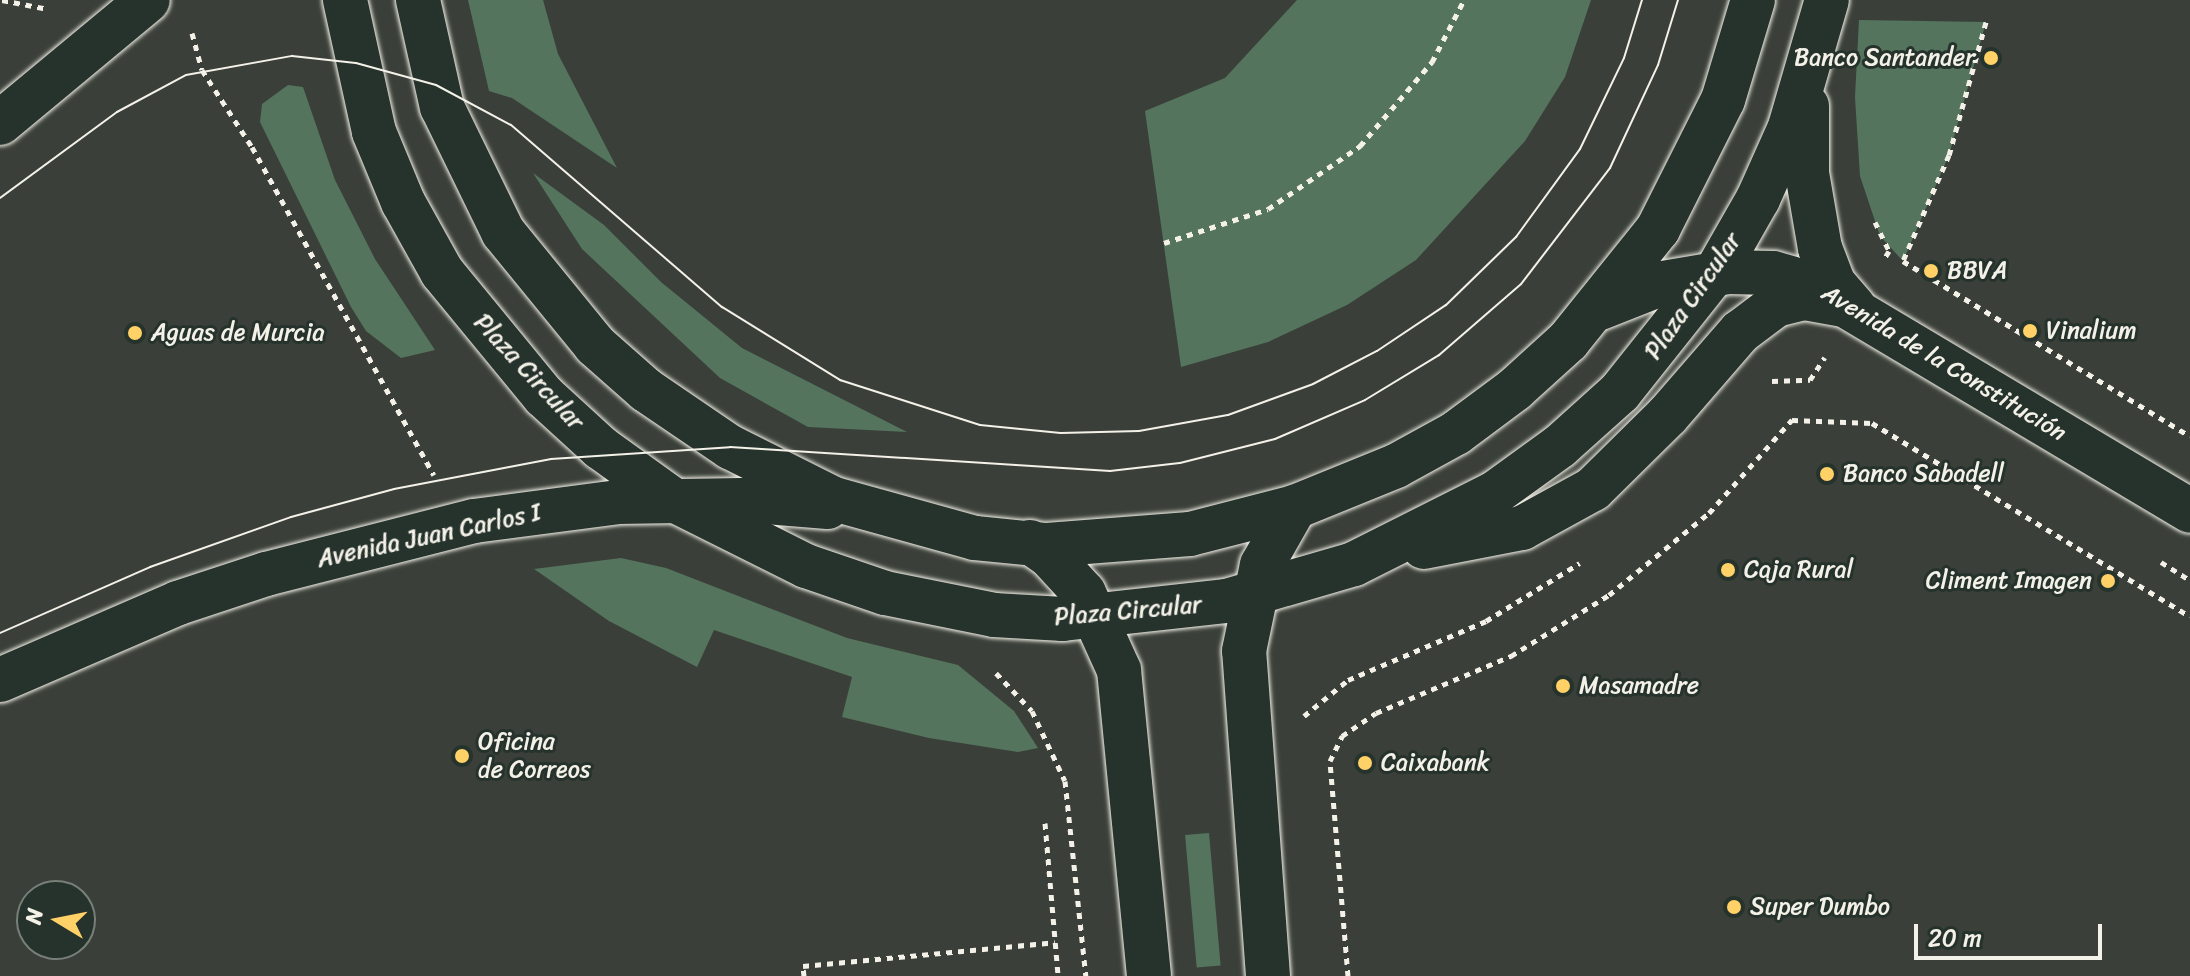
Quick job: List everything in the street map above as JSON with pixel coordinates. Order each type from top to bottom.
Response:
[{"type":"main road","points":[[0,123],[148,0]]},
{"type":"main road","name":"Plaza Circular","points":[[345,0],[374,132],[403,202],[442,272],[544,396],[601,448],[672,499],[806,566],[885,593],[994,615],[1099,618],[1253,595],[1382,552],[1495,493],[1560,446],[1620,392],[1715,273],[1765,185],[1815,52],[1827,0]]},
{"type":"main road","points":[[418,0],[442,107],[469,170],[503,232],[576,323],[646,390],[705,433],[834,499],[975,538],[1119,543],[1190,534],[1295,507],[1396,466],[1456,433],[1515,389],[1592,314],[1658,229],[1693,166],[1723,100],[1753,0]]},
{"type":"main road","points":[[1815,52],[1805,133],[1812,215],[1827,270],[1854,307]]},
{"type":"main road","name":"Avenida de la Constitución","points":[[1592,314],[1638,291],[1715,273],[1773,273],[1808,283],[1854,307],[2190,511]]},
{"type":"main road","points":[[1382,552],[1522,528],[1548,516],[1593,489],[1625,460],[1758,315],[1805,298],[1854,307]]},
{"type":"main road","name":"Avenida Juan Carlos I","points":[[0,680],[178,603],[370,544],[560,508],[672,499],[788,503],[879,513]]},
{"type":"main road","points":[[1268,976],[1244,687],[1253,595],[1271,542],[1295,507]]},
{"type":"main road","points":[[1030,542],[1067,571],[1099,618],[1111,644],[1122,692],[1149,976]]},
{"type":"path","points":[[2,0],[61,12]]},
{"type":"path","points":[[1164,243],[1217,230],[1268,209],[1360,146],[1399,107],[1432,62],[1464,0]]},
{"type":"path","points":[[1986,22],[1949,155],[1903,261],[2190,436]]},
{"type":"path","points":[[1348,976],[1330,761],[1342,736],[1376,713],[1511,656],[1609,595],[1709,513],[1792,420],[1872,423],[2190,616]]},
{"type":"path","points":[[1065,781],[1086,976]]},
{"type":"path","points":[[1045,823],[1058,976]]},
{"type":"path","points":[[804,976],[803,966],[1055,942]]},
{"type":"green space","points":[[468,0],[543,0],[558,54],[617,168],[512,98],[489,91]]},
{"type":"green space","points":[[1297,0],[1591,0],[1565,77],[1525,141],[1416,260],[1347,305],[1268,342],[1181,367],[1145,111],[1225,78]]},
{"type":"green space","points":[[1859,20],[1986,22],[1949,155],[1903,261],[1880,236],[1860,176],[1855,97]]},
{"type":"green space","points":[[288,85],[303,87],[335,180],[375,259],[435,350],[401,358],[366,331],[351,307],[260,122],[262,104]]},
{"type":"green space","points":[[533,173],[604,225],[661,282],[742,348],[907,432],[808,427],[720,378],[582,249]]},
{"type":"green space","points":[[621,558],[666,568],[847,638],[958,665],[1014,711],[1038,748],[1018,752],[929,738],[842,717],[852,677],[714,630],[697,667],[609,621],[534,569]]},
{"type":"green space","points":[[1209,833],[1221,965],[1197,968],[1185,835]]},
{"type":"tram line","points":[[0,198],[117,112],[186,75],[292,56],[356,63],[436,85],[511,125],[722,307],[840,380],[980,425],[1061,433],[1139,431],[1228,415],[1313,384],[1377,351],[1446,305],[1516,237],[1580,149],[1624,58],[1642,0]]},
{"type":"tram line","points":[[0,633],[150,567],[291,517],[394,489],[551,459],[730,447],[1110,471],[1180,463],[1275,439],[1365,400],[1439,355],[1521,284],[1610,168],[1658,65],[1678,0]]},
{"type":"place","name":"Banco Santander","points":[[1991,58]]},
{"type":"place","name":"BBVA","points":[[1931,271]]},
{"type":"place","name":"Vinalium","points":[[2030,331]]},
{"type":"place","name":"Aguas de Murcia","points":[[135,333]]},
{"type":"place","name":"Banco Sabadell","points":[[1827,474]]},
{"type":"place","name":"Caja Rural","points":[[1728,570]]},
{"type":"place","name":"Climent Imagen","points":[[2108,581]]},
{"type":"place","name":"Masamadre","points":[[1563,686]]},
{"type":"place","name":"Oficina de Correos","points":[[462,756]]},
{"type":"place","name":"Caixabank","points":[[1365,763]]},
{"type":"place","name":"Super Dumbo","points":[[1734,907]]}]
